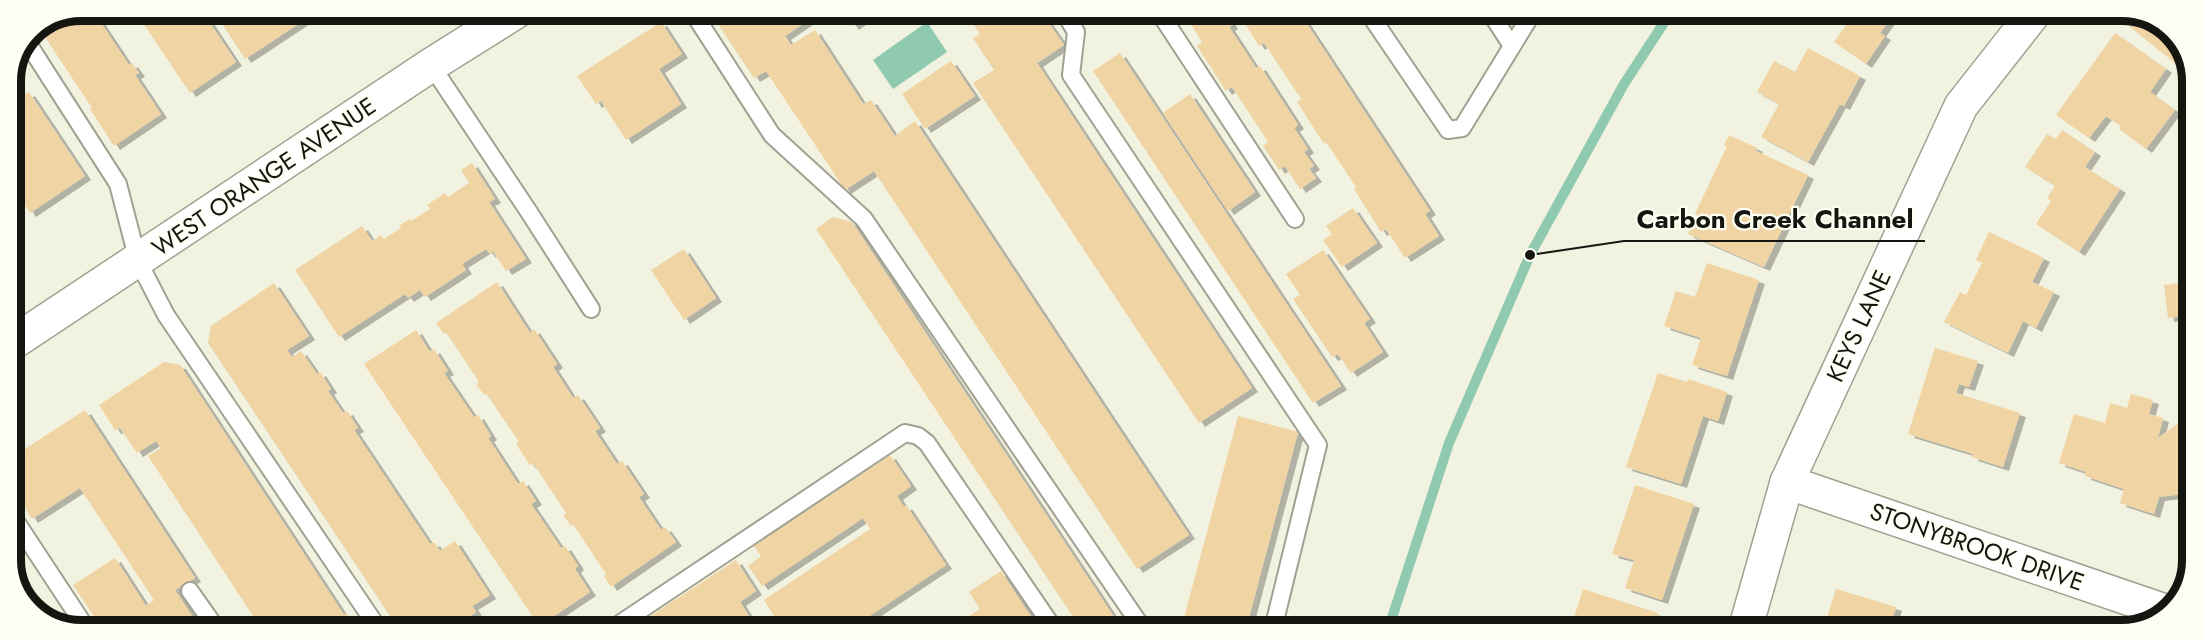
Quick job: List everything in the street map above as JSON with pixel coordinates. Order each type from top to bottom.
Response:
[{"type":"street","name":"WEST ORANGE AVENUE","points":[[21,337],[431,65],[501,21]]},
{"type":"street","name":"KEYS LANE","points":[[1748,620],[1787,482],[1961,106],[2028,21]]},
{"type":"street","name":"STONYBROOK DRIVE","points":[[1787,482],[2158,609]]},
{"type":"lane","points":[[698,21],[772,135],[864,219],[1137,620]]},
{"type":"lane","points":[[1069,21],[1076,32],[1071,75],[1318,445],[1275,620]]},
{"type":"lane","points":[[1165,21],[1295,219]]},
{"type":"lane","points":[[1374,21],[1448,130],[1462,128],[1527,21]]},
{"type":"lane","points":[[1496,21],[1512,46]]},
{"type":"lane","points":[[31,48],[118,184],[138,261],[166,315],[373,620]]},
{"type":"lane","points":[[431,65],[591,309]]},
{"type":"lane","points":[[625,620],[905,433],[918,436],[927,443],[1048,620]]},
{"type":"lane","points":[[21,529],[81,620]]},
{"type":"lane","points":[[190,591],[210,620]]},
{"type":"shaded area","points":[[927,22],[947,52],[893,89],[873,60]]},
{"type":"building","points":[[100,21],[129,65],[132,63],[139,73],[135,75],[161,114],[114,146],[90,109],[92,108],[44,35],[69,22]]},
{"type":"building","points":[[142,21],[209,21],[236,62],[190,93]]},
{"type":"building","points":[[220,21],[303,21],[245,59]]},
{"type":"building","points":[[716,21],[807,21],[785,36],[791,45],[815,30],[863,104],[871,100],[895,136],[915,121],[1189,535],[1137,569],[874,171],[845,190],[766,71],[754,78]]},
{"type":"building","points":[[849,21],[860,21],[853,26]]},
{"type":"building","points":[[971,21],[1047,21],[1064,45],[1037,63],[1252,388],[1199,423],[973,83],[994,70],[973,38],[980,34]]},
{"type":"building","points":[[1189,21],[1230,21],[1232,25],[1229,27],[1256,68],[1260,66],[1298,125],[1294,128],[1308,149],[1304,152],[1314,166],[1309,169],[1316,178],[1300,189],[1285,166],[1279,170],[1263,146],[1268,142],[1232,87],[1226,91],[1197,46],[1202,42]]},
{"type":"building","points":[[1305,21],[1430,211],[1425,214],[1439,236],[1405,258],[1386,229],[1381,232],[1354,189],[1356,187],[1297,102],[1301,99],[1264,43],[1259,46],[1245,24],[1248,22]]},
{"type":"building","points":[[1849,21],[1888,21],[1880,33],[1885,36],[1866,64],[1834,42]]},
{"type":"building","points":[[661,22],[682,54],[659,69],[681,104],[626,140],[601,101],[596,104],[577,76]]},
{"type":"building","points":[[2134,22],[2138,23],[2155,31],[2170,44],[2178,61],[2176,64],[2130,27]]},
{"type":"building","points":[[2115,33],[2166,69],[2150,92],[2175,110],[2146,149],[2119,129],[2121,126],[2106,116],[2089,138],[2056,115]]},
{"type":"building","points":[[1808,48],[1860,76],[1844,106],[1840,104],[1808,162],[1761,137],[1779,104],[1757,92],[1774,61],[1795,72]]},
{"type":"building","points":[[1120,53],[1341,386],[1313,403],[1093,71]]},
{"type":"building","points":[[951,61],[975,96],[925,129],[902,94]]},
{"type":"building","points":[[29,92],[85,176],[30,213],[21,199],[21,95]]},
{"type":"building","points":[[1190,94],[1255,192],[1228,211],[1163,113]]},
{"type":"building","points":[[2062,130],[2095,152],[2085,167],[2120,189],[2079,252],[2036,224],[2051,201],[2047,198],[2055,186],[2025,167],[2047,134],[2056,139]]},
{"type":"building","points":[[1729,135],[1757,148],[1756,151],[1808,175],[1764,267],[1688,234],[1727,146],[1724,145]]},
{"type":"building","points":[[472,163],[495,199],[489,202],[526,259],[506,271],[493,251],[490,254],[486,249],[462,264],[466,270],[425,297],[420,290],[408,298],[405,294],[339,337],[295,270],[362,226],[372,241],[381,235],[384,239],[401,228],[400,225],[430,209],[427,205],[445,193],[448,197],[469,183],[461,170]]},
{"type":"building","points":[[1353,208],[1377,243],[1342,267],[1323,240],[1332,234],[1326,226]]},
{"type":"building","points":[[833,217],[852,222],[1116,620],[1075,620],[816,229]]},
{"type":"building","points":[[1989,232],[2044,258],[2032,282],[2054,292],[2036,328],[2023,321],[2008,353],[1944,322],[1960,292],[1966,295],[1982,263],[1976,260]]},
{"type":"building","points":[[684,249],[716,298],[684,320],[651,270]]},
{"type":"building","points":[[1323,250],[1370,319],[1364,323],[1383,352],[1351,373],[1338,354],[1332,357],[1293,299],[1300,295],[1286,274]]},
{"type":"building","points":[[1707,263],[1759,280],[1727,376],[1692,365],[1701,338],[1664,326],[1676,291],[1695,297]]},
{"type":"building","points":[[497,282],[530,333],[534,329],[557,364],[553,367],[573,398],[578,395],[600,428],[595,431],[617,464],[622,461],[644,494],[639,497],[661,530],[665,527],[676,542],[611,587],[604,576],[606,574],[573,524],[571,526],[563,515],[566,513],[533,463],[530,465],[516,444],[519,442],[486,393],[484,395],[476,384],[479,382],[446,332],[444,334],[436,323]]},
{"type":"building","points":[[274,283],[309,336],[287,350],[292,357],[301,351],[317,374],[320,372],[331,389],[328,391],[343,413],[347,411],[358,428],[354,430],[430,544],[434,542],[440,551],[455,541],[490,595],[472,606],[476,612],[464,620],[459,616],[453,620],[393,620],[208,343],[211,326]]},
{"type":"building","points":[[2182,283],[2182,316],[2168,318],[2164,285]]},
{"type":"building","points":[[416,330],[430,352],[434,349],[448,371],[444,373],[474,417],[478,415],[491,436],[488,438],[518,484],[523,481],[536,501],[531,504],[561,548],[565,546],[578,566],[575,569],[590,592],[548,620],[535,620],[364,364]]},
{"type":"building","points":[[1935,348],[1978,361],[1969,387],[1959,384],[1956,393],[2020,413],[2003,467],[1972,457],[1973,454],[1908,434]]},
{"type":"building","points":[[164,362],[180,365],[344,615],[346,613],[351,620],[256,620],[148,456],[161,448],[156,441],[137,453],[120,428],[115,430],[99,405]]},
{"type":"building","points":[[1658,373],[1687,382],[1688,379],[1727,392],[1718,421],[1703,416],[1681,484],[1626,467]]},
{"type":"building","points":[[2131,394],[2153,400],[2149,414],[2163,418],[2158,438],[2180,422],[2182,425],[2182,494],[2159,497],[2154,514],[2120,503],[2124,489],[2085,476],[2086,472],[2059,463],[2074,414],[2105,423],[2110,403],[2127,408]]},
{"type":"building","points":[[85,410],[195,578],[175,590],[195,620],[96,620],[73,585],[115,558],[146,606],[154,600],[80,488],[32,519],[21,502],[21,452]]},
{"type":"building","points":[[1238,416],[1298,432],[1248,620],[1183,620]]},
{"type":"building","points":[[890,455],[911,486],[897,496],[904,507],[906,505],[946,565],[864,620],[776,620],[764,600],[870,529],[863,518],[762,586],[748,566],[761,556],[754,546]]},
{"type":"building","points":[[1635,485],[1694,504],[1662,600],[1625,588],[1634,560],[1612,554]]},
{"type":"building","points":[[736,560],[756,591],[740,602],[751,620],[645,620]]},
{"type":"building","points":[[1001,571],[1033,620],[963,620],[980,609],[969,592]]},
{"type":"building","points":[[1583,589],[1658,613],[1656,620],[1573,620]]},
{"type":"building","points":[[1836,589],[1896,607],[1892,620],[1826,620]]},
{"type":"waterway","points":[[1391,620],[1449,443],[1530,255],[1624,84],[1665,21]]},
{"type":"place","name":"Carbon Creek Channel","points":[[1530,255]]}]
